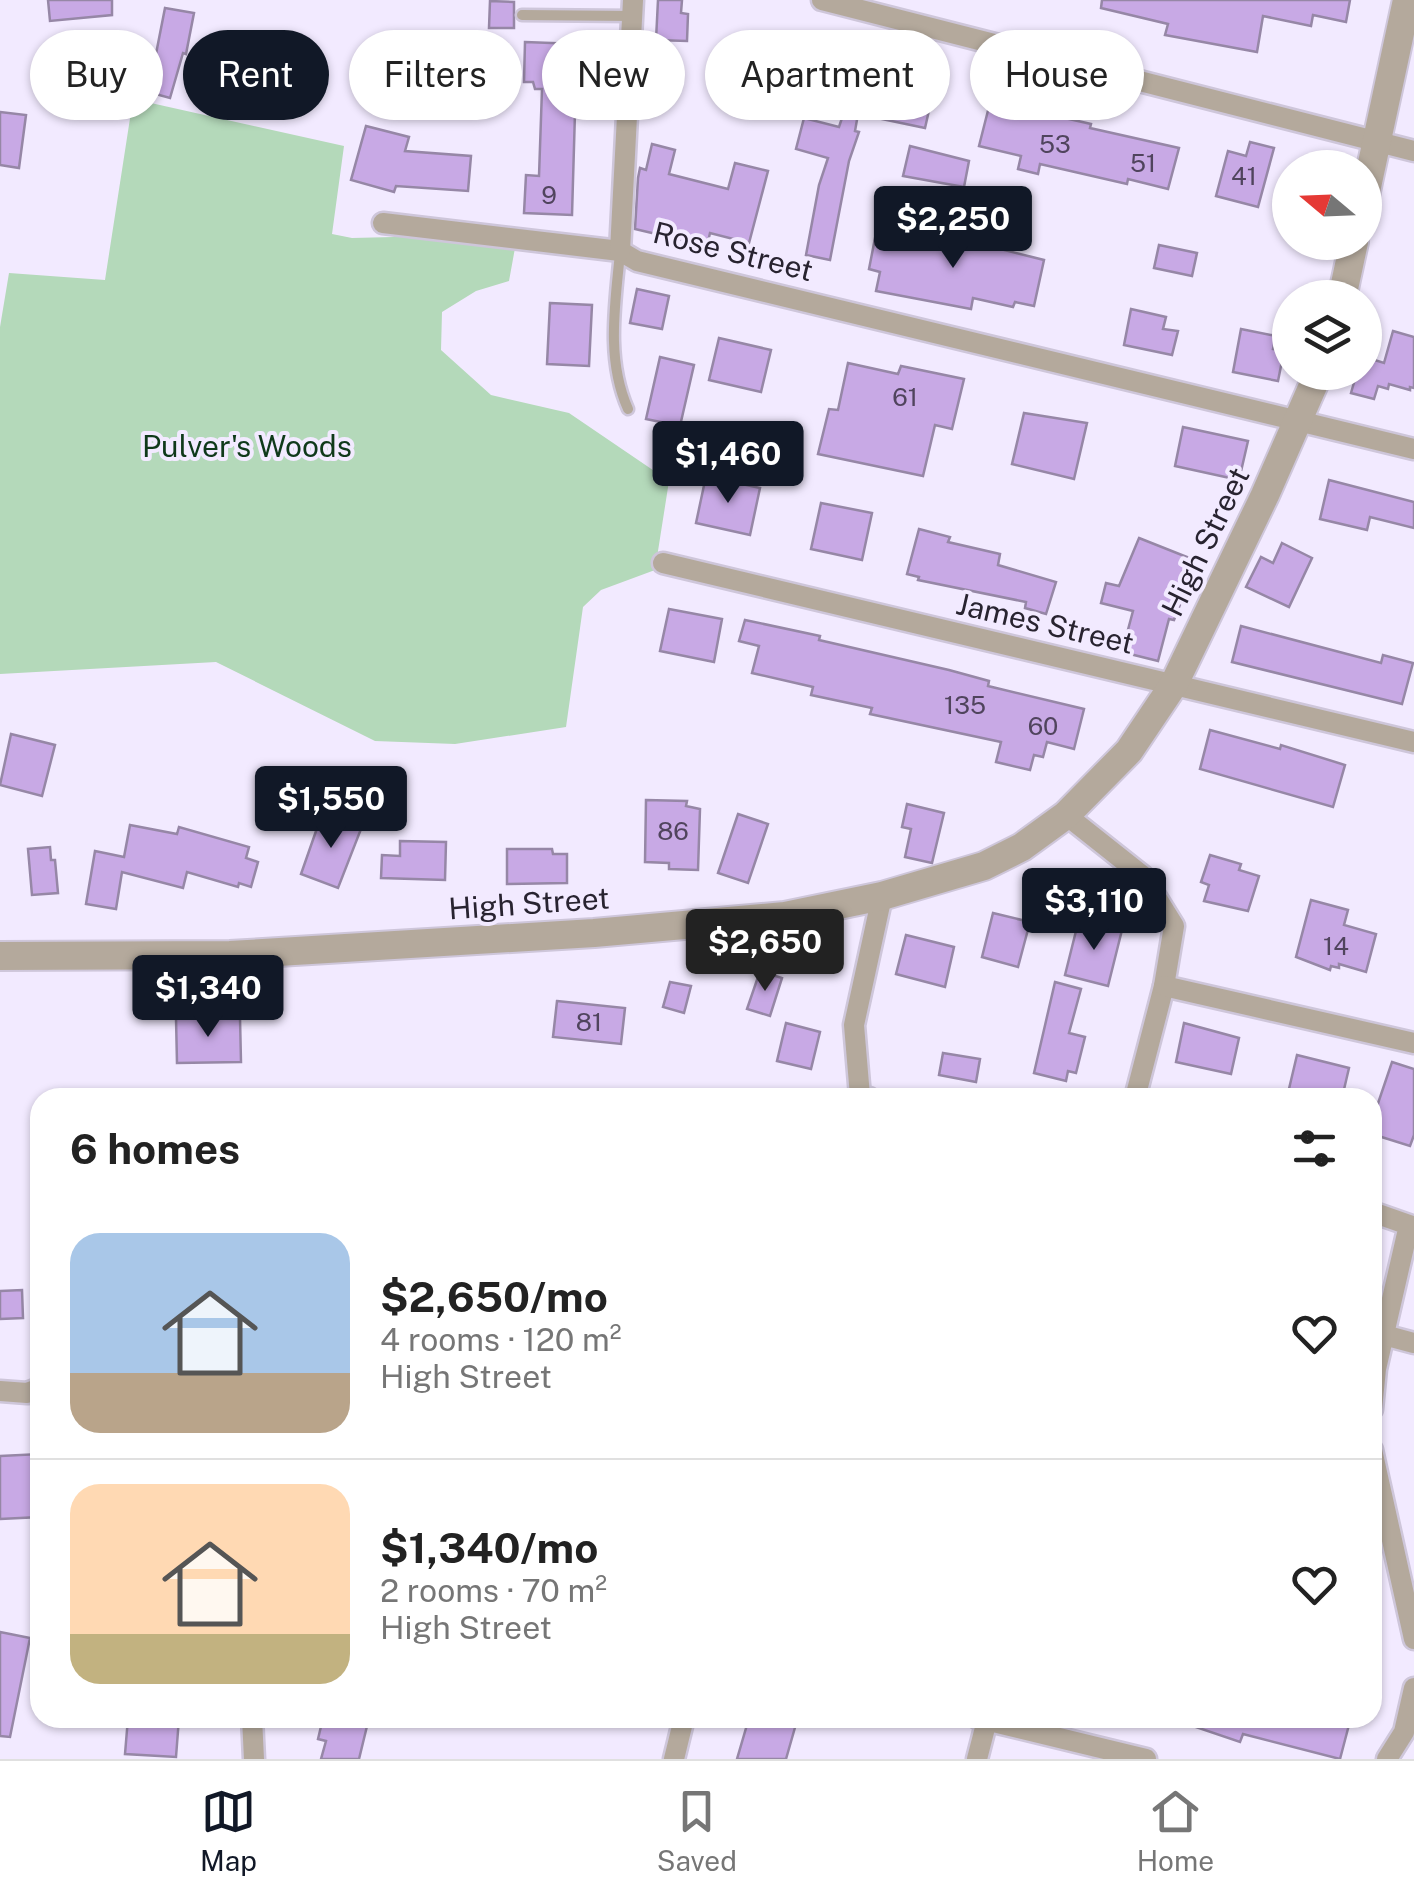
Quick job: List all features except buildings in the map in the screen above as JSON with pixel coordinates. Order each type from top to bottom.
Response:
[{"type":"street","points":[[822,0],[1414,151]]},
{"type":"street","points":[[1376,150],[1406,0]]},
{"type":"street","points":[[620,251],[632,8]]},
{"type":"street","name":"Rose Street","points":[[383,223],[620,251],[636,260],[1414,450]]},
{"type":"street","name":"High Street","points":[[0,956],[230,955],[594,933],[785,916],[882,896],[984,866],[1022,848],[1066,814],[1129,750],[1174,684],[1312,390]]},
{"type":"street","name":"James Street","points":[[663,564],[1414,742]]},
{"type":"street","points":[[1066,814],[1143,876],[1174,926],[1164,986],[1138,1088]]},
{"type":"street","points":[[863,1088],[854,1025],[882,896]]},
{"type":"street","points":[[1164,986],[1414,1043]]},
{"type":"street","points":[[1382,1216],[1409,1226],[1382,1343]]},
{"type":"street","points":[[1384,1334],[1414,1343]]},
{"type":"street","points":[[0,1391],[30,1391]]},
{"type":"street","points":[[1382,1496],[1414,1639]]},
{"type":"street","points":[[1387,1759],[1404,1732],[1414,1688]]},
{"type":"street","points":[[252,1728],[254,1759]]},
{"type":"street","points":[[674,1759],[682,1728]]},
{"type":"street","points":[[977,1759],[981,1728]]},
{"type":"street","points":[[1019,1728],[1146,1759]]},
{"type":"lane","points":[[522,15],[632,8]]},
{"type":"lane","points":[[620,251],[614,318],[616,372],[628,409]]},
{"type":"green space","name":"Pulver's Woods","points":[[163,106],[183,110],[183,120],[227,120],[344,146],[332,234],[352,238],[435,236],[515,248],[509,281],[476,291],[442,312],[441,350],[491,395],[569,413],[669,481],[655,570],[601,590],[583,607],[566,727],[455,744],[375,741],[216,662],[0,674],[0,327],[9,273],[105,280],[130,120],[163,120]]}]
